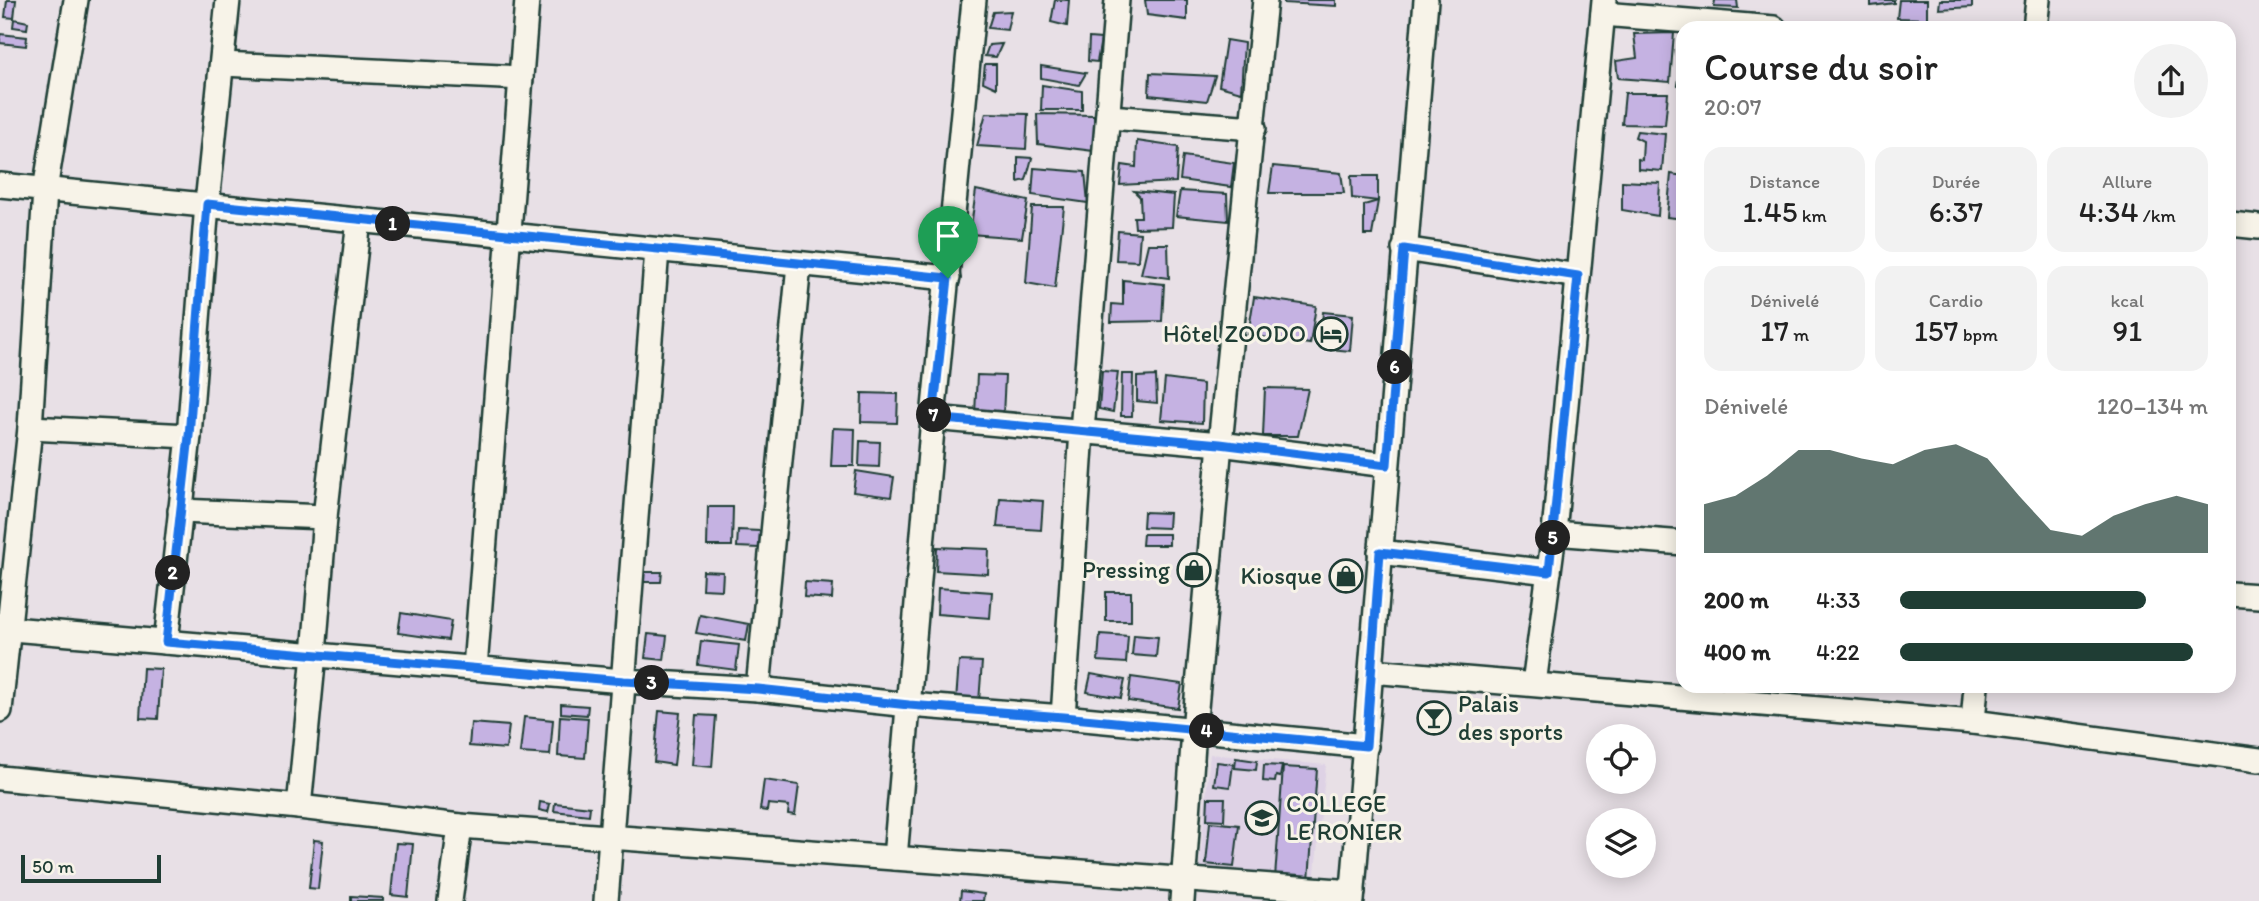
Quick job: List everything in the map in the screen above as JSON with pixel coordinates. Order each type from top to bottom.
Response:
[{"type":"street","points":[[0,710],[4,629],[30,428],[45,190],[76,0]]},
{"type":"street","points":[[166,642],[189,436],[207,204],[228,0]]},
{"type":"street","points":[[474,668],[527,0]]},
{"type":"street","points":[[895,858],[933,418],[974,0]]},
{"type":"street","points":[[1063,717],[1082,431],[1117,0]]},
{"type":"street","points":[[1183,890],[1194,730],[1220,444],[1265,0]]},
{"type":"street","points":[[0,778],[299,807],[460,826],[895,858],[1183,890],[1353,897],[1426,0]]},
{"type":"street","points":[[2036,21],[2038,0]]},
{"type":"street","points":[[1534,684],[1554,533],[1604,7],[1701,21]]},
{"type":"street","points":[[222,64],[521,78]]},
{"type":"street","points":[[1109,117],[1254,128]]},
{"type":"street","points":[[0,185],[948,278]]},
{"type":"street","points":[[299,807],[325,517],[359,220]]},
{"type":"street","points":[[2236,225],[2259,227]]},
{"type":"street","points":[[1404,249],[1578,276]]},
{"type":"street","points":[[606,901],[657,250]]},
{"type":"street","points":[[758,689],[799,264]]},
{"type":"street","points":[[933,418],[1220,444],[1387,465]]},
{"type":"street","points":[[30,428],[189,436]]},
{"type":"street","points":[[180,511],[325,517]]},
{"type":"street","points":[[1554,533],[1676,543]]},
{"type":"street","points":[[1380,552],[1549,572]]},
{"type":"street","points":[[2236,594],[2259,596]]},
{"type":"street","points":[[4,629],[624,681],[758,689],[1366,746]]},
{"type":"street","points":[[1371,671],[1973,722],[2259,760]]},
{"type":"street","points":[[1973,722],[1975,693]]},
{"type":"street","points":[[450,901],[460,826]]},
{"type":"shaded area","name":"COLLEGE LE RONIER","points":[[1210,754],[1326,765],[1314,882],[1199,872]]},
{"type":"building","points":[[7,0],[16,0],[14,18],[5,17]]},
{"type":"building","points":[[1055,0],[1069,0],[1067,26],[1051,22]]},
{"type":"building","points":[[1145,0],[1187,0],[1187,20],[1147,15]]},
{"type":"building","points":[[1284,0],[1336,0],[1336,6],[1284,3]]},
{"type":"building","points":[[1715,0],[1737,0],[1738,8],[1714,7]]},
{"type":"building","points":[[1871,0],[1894,0],[1894,3],[1871,6]]},
{"type":"building","points":[[1899,0],[1927,0],[1927,19],[1897,18]]},
{"type":"building","points":[[1940,0],[1972,0],[1972,7],[1939,9]]},
{"type":"building","points":[[1011,11],[1007,30],[988,28],[993,12]]},
{"type":"building","points":[[14,19],[28,22],[27,29],[13,27]]},
{"type":"building","points":[[1674,33],[1670,82],[1618,78],[1616,61],[1637,58],[1634,34]]},
{"type":"building","points":[[0,34],[27,37],[26,46],[0,43]]},
{"type":"building","points":[[1089,38],[1101,39],[1097,62],[1088,61]]},
{"type":"building","points":[[1226,40],[1244,43],[1241,92],[1219,86]]},
{"type":"building","points":[[1002,44],[996,57],[985,56],[989,45]]},
{"type":"building","points":[[985,64],[996,64],[996,88],[983,82]]},
{"type":"building","points":[[1041,66],[1086,73],[1079,85],[1041,78]]},
{"type":"building","points":[[1150,73],[1215,76],[1207,101],[1149,95]]},
{"type":"building","points":[[1042,85],[1082,91],[1082,110],[1041,110]]},
{"type":"building","points":[[1625,93],[1668,93],[1665,125],[1622,124]]},
{"type":"building","points":[[986,113],[1028,114],[1026,149],[977,146]]},
{"type":"building","points":[[1037,114],[1094,115],[1094,151],[1038,144]]},
{"type":"building","points":[[1637,131],[1665,134],[1662,171],[1638,169],[1638,159],[1642,160],[1643,141],[1635,137]]},
{"type":"building","points":[[1137,141],[1178,147],[1176,182],[1120,185],[1122,165],[1136,167]]},
{"type":"building","points":[[1183,156],[1234,163],[1231,187],[1180,180]]},
{"type":"building","points":[[1018,157],[1032,158],[1026,180],[1018,182]]},
{"type":"building","points":[[1273,166],[1341,173],[1344,193],[1269,193]]},
{"type":"building","points":[[1034,168],[1085,172],[1088,203],[1032,195]]},
{"type":"building","points":[[1671,174],[1676,175],[1676,218],[1667,217]]},
{"type":"building","points":[[1351,176],[1378,176],[1378,201],[1352,198]]},
{"type":"building","points":[[1622,181],[1660,183],[1658,216],[1622,210]]},
{"type":"building","points":[[976,190],[1028,201],[1022,238],[970,234]]},
{"type":"building","points":[[1134,191],[1174,195],[1172,227],[1135,228],[1134,217],[1141,217],[1140,197]]},
{"type":"building","points":[[1180,191],[1227,194],[1228,221],[1176,216]]},
{"type":"building","points":[[1378,201],[1372,235],[1364,235],[1364,205]]},
{"type":"building","points":[[1032,207],[1064,207],[1055,288],[1026,283]]},
{"type":"building","points":[[1118,231],[1140,233],[1138,261],[1116,260]]},
{"type":"building","points":[[1148,244],[1168,244],[1169,278],[1141,274]]},
{"type":"building","points":[[1123,280],[1164,284],[1162,321],[1111,322],[1112,304],[1123,305]]},
{"type":"building","points":[[1254,297],[1316,306],[1310,344],[1248,335]]},
{"type":"building","points":[[1323,312],[1353,315],[1350,351],[1320,348]]},
{"type":"building","points":[[1102,371],[1118,372],[1113,412],[1099,409]]},
{"type":"building","points":[[1122,374],[1133,374],[1132,416],[1121,416]]},
{"type":"building","points":[[977,375],[1005,376],[1003,415],[975,413]]},
{"type":"building","points":[[1156,376],[1157,403],[1137,401],[1137,377]]},
{"type":"building","points":[[1165,379],[1203,384],[1202,423],[1161,420]]},
{"type":"building","points":[[1265,388],[1308,389],[1298,436],[1263,436]]},
{"type":"building","points":[[862,393],[898,394],[897,423],[861,422]]},
{"type":"building","points":[[833,428],[855,429],[854,466],[831,466]]},
{"type":"building","points":[[860,441],[880,442],[879,467],[859,466]]},
{"type":"building","points":[[856,471],[894,477],[891,497],[853,492]]},
{"type":"building","points":[[1000,498],[1043,501],[1041,530],[997,527]]},
{"type":"building","points":[[708,507],[733,507],[732,546],[707,546]]},
{"type":"building","points":[[1144,512],[1169,513],[1168,528],[1143,527]]},
{"type":"building","points":[[738,530],[760,531],[759,548],[737,547]]},
{"type":"building","points":[[1143,534],[1169,534],[1169,545],[1142,545]]},
{"type":"building","points":[[937,547],[989,549],[988,574],[936,571]]},
{"type":"building","points":[[703,571],[723,572],[722,590],[702,589]]},
{"type":"building","points":[[644,572],[662,572],[661,582],[644,582]]},
{"type":"building","points":[[805,582],[833,584],[832,599],[804,597]]},
{"type":"building","points":[[938,588],[992,592],[990,618],[937,614]]},
{"type":"building","points":[[1106,592],[1131,592],[1131,621],[1106,621]]},
{"type":"building","points":[[401,613],[451,621],[448,640],[398,633]]},
{"type":"building","points":[[700,615],[749,624],[746,641],[696,633]]},
{"type":"building","points":[[648,634],[667,636],[664,660],[645,658]]},
{"type":"building","points":[[1100,634],[1128,636],[1126,663],[1098,661]]},
{"type":"building","points":[[1134,635],[1158,637],[1156,657],[1132,655]]},
{"type":"building","points":[[701,641],[739,645],[736,670],[698,665]]},
{"type":"building","points":[[959,661],[982,662],[979,702],[956,701]]},
{"type":"building","points":[[143,668],[161,669],[158,719],[140,718]]},
{"type":"building","points":[[1091,674],[1125,680],[1121,698],[1087,692]]},
{"type":"building","points":[[1131,677],[1182,684],[1178,708],[1128,701]]},
{"type":"building","points":[[561,704],[588,706],[587,715],[561,713]]},
{"type":"building","points":[[659,711],[680,713],[674,765],[654,762]]},
{"type":"building","points":[[696,715],[716,716],[712,767],[692,765]]},
{"type":"building","points":[[560,716],[588,718],[585,758],[558,756]]},
{"type":"building","points":[[524,717],[553,720],[550,755],[520,753]]},
{"type":"building","points":[[471,723],[509,726],[506,749],[469,746]]},
{"type":"building","points":[[1236,758],[1257,761],[1256,770],[1235,768]]},
{"type":"building","points":[[1217,762],[1233,764],[1230,787],[1214,785]]},
{"type":"building","points":[[1264,765],[1282,766],[1280,777],[1276,776],[1275,782],[1263,781]]},
{"type":"building","points":[[1283,767],[1317,769],[1309,880],[1275,878]]},
{"type":"building","points":[[764,780],[799,785],[795,815],[788,814],[789,806],[768,804],[767,811],[760,810]]},
{"type":"building","points":[[1208,798],[1225,798],[1224,820],[1207,819]]},
{"type":"building","points":[[540,802],[550,804],[548,812],[539,810]]},
{"type":"building","points":[[555,803],[590,807],[589,815],[554,811]]},
{"type":"building","points":[[1210,822],[1239,825],[1234,867],[1206,864]]},
{"type":"building","points":[[314,840],[323,841],[318,889],[309,888]]},
{"type":"building","points":[[396,843],[413,844],[408,897],[391,895]]},
{"type":"building","points":[[961,891],[984,894],[983,901],[960,901]]},
{"type":"building","points":[[351,896],[383,898],[383,901],[351,901]]},
{"type":"place","name":"Hôtel ZOODO","points":[[1331,334]]},
{"type":"place","name":"Pressing","points":[[1194,570]]},
{"type":"place","name":"Kiosque","points":[[1346,576]]},
{"type":"place","name":"Palais des sports","points":[[1434,718]]},
{"type":"place","name":"COLLEGE LE RONIER","points":[[1262,818]]},
{"type":"route","points":[[207,204],[948,278],[933,418],[1220,444],[1387,465],[1404,249],[1578,276],[1549,572],[1380,552],[1366,746],[758,689],[624,681],[166,642],[189,436],[207,204]]}]
